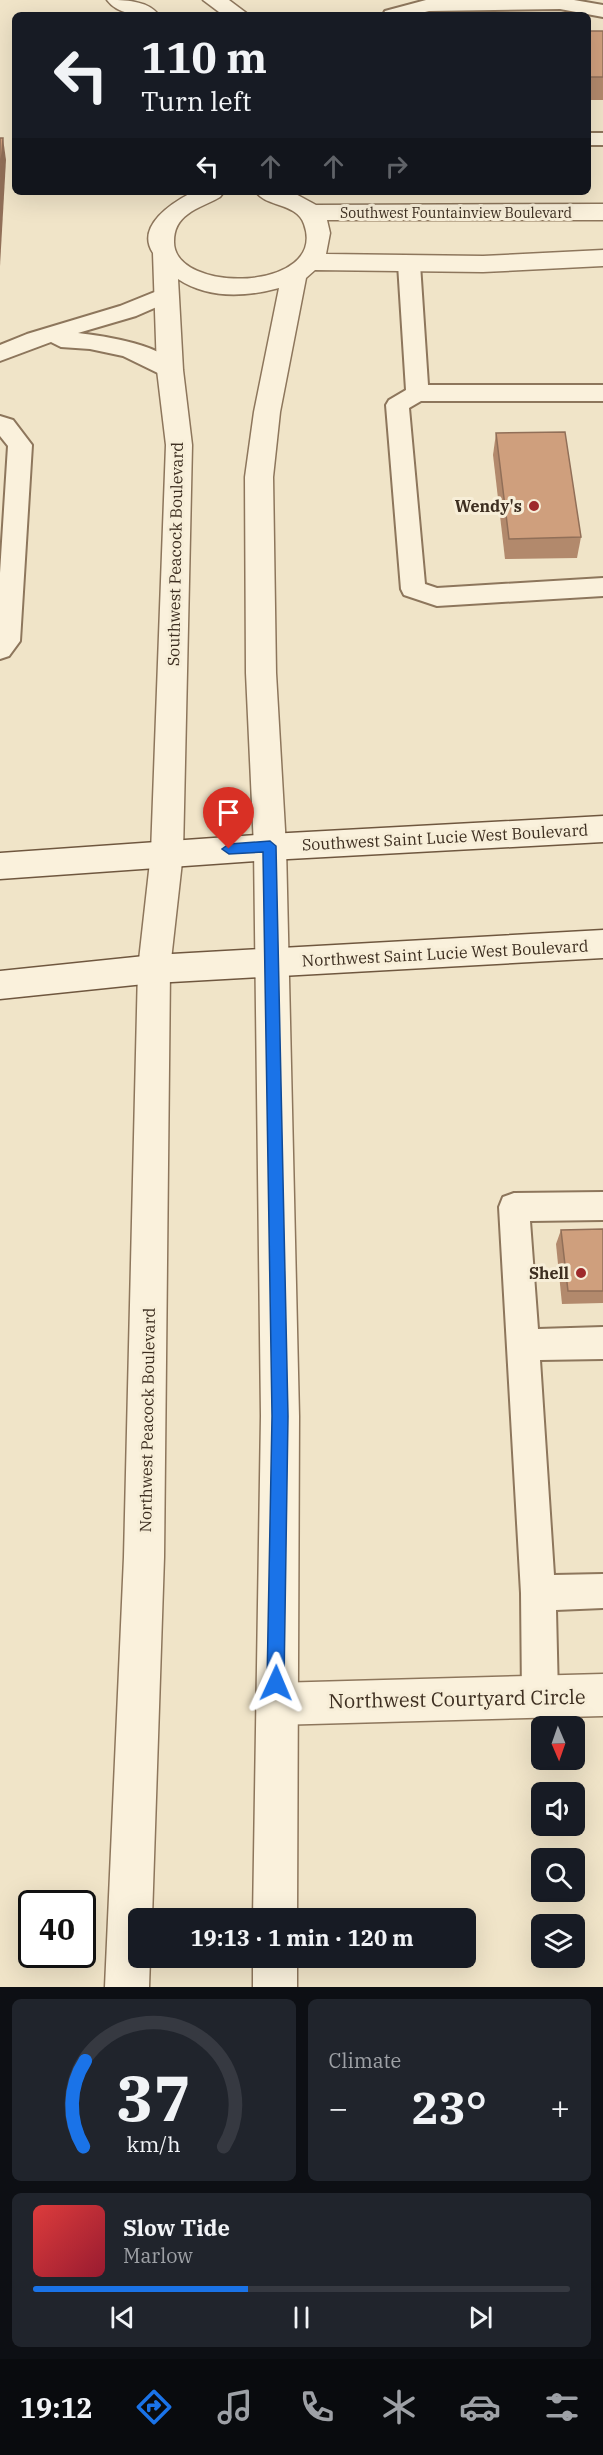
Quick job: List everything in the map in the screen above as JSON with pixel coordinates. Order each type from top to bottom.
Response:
[{"type":"street","points":[[118,0],[142,12]]},
{"type":"street","points":[[213,0],[234,12]]},
{"type":"street","points":[[174,202],[191,200],[204,195]]},
{"type":"street","points":[[164,255],[176,270],[219,287],[246,289],[272,284],[301,268],[318,246],[318,229],[309,213],[282,195]]},
{"type":"street","name":"Southwest Peacock Boulevard","points":[[167,853],[180,445],[170,370],[168,294],[164,255],[160,241],[163,225],[174,202]]},
{"type":"street","name":"Southwest Fountainview Boulevard","points":[[309,213],[603,212]]},
{"type":"street","points":[[301,268],[603,258]]},
{"type":"street","points":[[275,1908],[275,1704],[280,1416],[270,962],[270,846],[261,673],[259,477],[267,412],[301,268]]},
{"type":"street","name":"Southwest Saint Lucie West Boulevard","points":[[0,866],[270,846],[603,829]]},
{"type":"street","name":"Northwest Peacock Boulevard","points":[[127,1987],[144,1557],[154,969],[167,853]]},
{"type":"street","name":"Northwest Saint Lucie West Boulevard","points":[[0,985],[154,969],[603,944]]},
{"type":"street","name":"Northwest Courtyard Circle","points":[[275,1704],[603,1695]]},
{"type":"street","points":[[275,1968],[275,1987]]},
{"type":"lane","points":[[402,12],[428,4],[560,3],[603,11]]},
{"type":"lane","points":[[409,264],[417,393]]},
{"type":"lane","points":[[0,354],[35,339],[128,310],[168,294]]},
{"type":"lane","points":[[35,339],[102,341],[155,360],[170,370]]},
{"type":"lane","points":[[603,393],[417,393],[397,405],[413,589],[437,597],[603,587]]},
{"type":"lane","points":[[0,424],[5,426],[20,445],[6,596],[8,641],[0,649]]},
{"type":"lane","points":[[540,1696],[538,1593],[514,1207],[603,1206]]},
{"type":"lane","points":[[522,1345],[603,1343]]},
{"type":"lane","points":[[538,1593],[603,1591]]},
{"type":"building","points":[[591,31],[603,31],[603,77],[591,77]]},
{"type":"building","points":[[0,138],[3,138],[0,180]]},
{"type":"building","name":"Wendy's","points":[[565,432],[581,537],[509,539],[496,433]]},
{"type":"building","name":"Shell","points":[[603,1229],[603,1291],[568,1291],[561,1230]]},
{"type":"place","name":"Wendy's","points":[[534,506]]},
{"type":"place","name":"Shell","points":[[581,1273]]},
{"type":"route","points":[[229,849],[270,846],[271,1007],[280,1416],[276,1683]]}]
